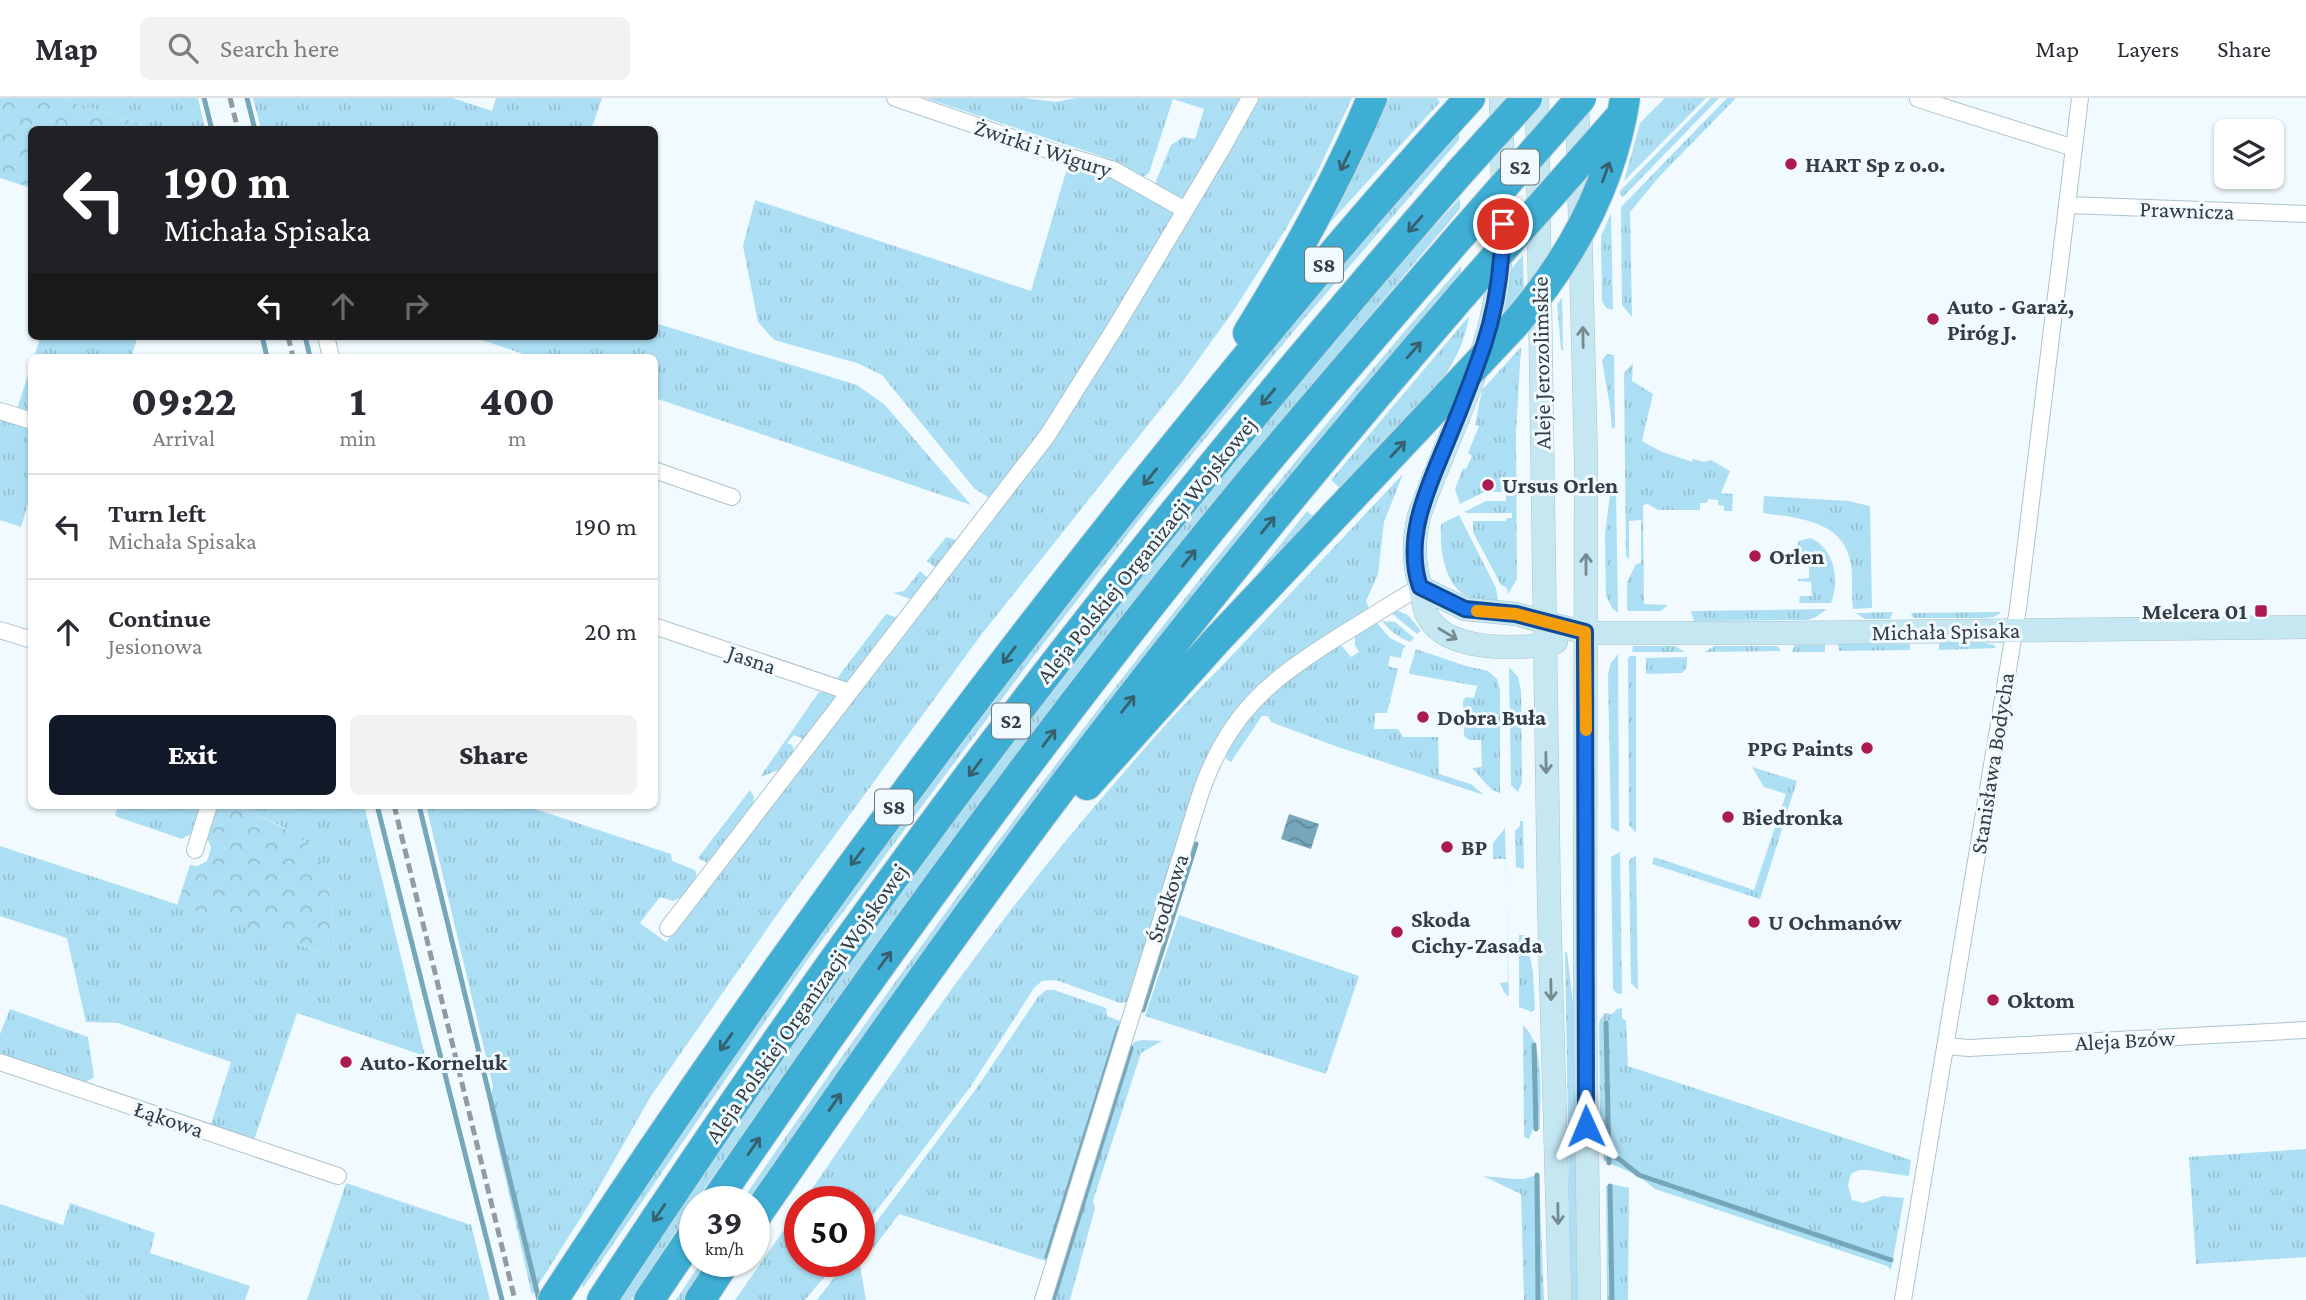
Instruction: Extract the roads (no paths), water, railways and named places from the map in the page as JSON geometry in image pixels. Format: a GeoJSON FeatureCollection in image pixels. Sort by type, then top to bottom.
{"type":"FeatureCollection","features":[{"type":"Feature","properties":{"kind":"highway"},"geometry":{"type":"LineString","coordinates":[[1192,424],[1284,275],[1322,206],[1372,98]]}},
{"type":"Feature","properties":{"kind":"highway","name":"Aleja Polskiej Organizacji Wojskowej"},"geometry":{"type":"LineString","coordinates":[[602,1300],[817,983],[1031,694],[1331,320],[1527,98]]}},
{"type":"Feature","properties":{"kind":"highway","name":"Aleja Polskiej Organizacji Wojskowej"},"geometry":{"type":"LineString","coordinates":[[726,1186],[847,1012],[967,847],[1122,642],[1252,479],[1579,98]]}},
{"type":"Feature","properties":{"kind":"highway"},"geometry":{"type":"LineString","coordinates":[[954,934],[1216,641],[1538,298],[1581,229],[1599,189],[1613,153],[1625,98]]}},
{"type":"Feature","properties":{"kind":"highway"},"geometry":{"type":"LineString","coordinates":[[770,1196],[954,934],[1069,778],[1262,532],[1462,295],[1637,98]]}},
{"type":"Feature","properties":{"kind":"highway","name":"S8"},"geometry":{"type":"LineString","coordinates":[[553,1300],[727,1040],[839,882],[1051,600],[1326,262],[1465,104]]}},
{"type":"Feature","properties":{"kind":"highway"},"geometry":{"type":"LineString","coordinates":[[649,1300],[679,1256]]}},
{"type":"Feature","properties":{"kind":"highway"},"geometry":{"type":"LineString","coordinates":[[700,1300],[715,1277]]}},
{"type":"Feature","properties":{"kind":"main road","name":"Michała Spisaka"},"geometry":{"type":"LineString","coordinates":[[1501,98],[1503,224],[1497,290],[1485,343],[1419,516],[1414,557],[1425,611],[1433,624],[1453,638],[1476,646],[1516,648],[1544,645],[1585,632]]}},
{"type":"Feature","properties":{"kind":"main road","name":"Aleje Jerozolimskie"},"geometry":{"type":"LineString","coordinates":[[1537,98],[1543,621],[1560,1300]]}},
{"type":"Feature","properties":{"kind":"main road","name":"Aleje Jerozolimskie"},"geometry":{"type":"LineString","coordinates":[[1579,98],[1586,447],[1585,1004],[1589,1300]]}},
{"type":"Feature","properties":{"kind":"main road","name":"Michała Spisaka"},"geometry":{"type":"LineString","coordinates":[[1420,587],[1465,609],[1516,614],[1585,632],[2306,627]]}},
{"type":"Feature","properties":{"kind":"street","name":"Żwirki i Wigury"},"geometry":{"type":"LineString","coordinates":[[895,98],[1114,170],[1185,211]]}},
{"type":"Feature","properties":{"kind":"street"},"geometry":{"type":"LineString","coordinates":[[668,928],[1047,436],[1185,211],[1250,98]]}},
{"type":"Feature","properties":{"kind":"street","name":"Stanisława Bodycha"},"geometry":{"type":"LineString","coordinates":[[1903,1300],[2015,631],[2080,98]]}},
{"type":"Feature","properties":{"kind":"street"},"geometry":{"type":"LineString","coordinates":[[1918,99],[2074,148]]}},
{"type":"Feature","properties":{"kind":"street","name":"Prawnicza"},"geometry":{"type":"LineString","coordinates":[[2068,205],[2306,214]]}},
{"type":"Feature","properties":{"kind":"street"},"geometry":{"type":"LineString","coordinates":[[0,411],[28,420]]}},
{"type":"Feature","properties":{"kind":"street"},"geometry":{"type":"LineString","coordinates":[[658,471],[732,497]]}},
{"type":"Feature","properties":{"kind":"street","name":"Środkowa"},"geometry":{"type":"LineString","coordinates":[[1043,1300],[1199,798],[1218,750],[1248,707],[1290,668],[1420,587]]}},
{"type":"Feature","properties":{"kind":"street","name":"Jasna"},"geometry":{"type":"LineString","coordinates":[[658,627],[850,692]]}},
{"type":"Feature","properties":{"kind":"street"},"geometry":{"type":"LineString","coordinates":[[0,630],[28,639]]}},
{"type":"Feature","properties":{"kind":"street"},"geometry":{"type":"LineString","coordinates":[[195,850],[208,809]]}},
{"type":"Feature","properties":{"kind":"street","name":"Aleja Bzów"},"geometry":{"type":"LineString","coordinates":[[1945,1046],[1969,1048],[2306,1030]]}},
{"type":"Feature","properties":{"kind":"street","name":"Łąkowa"},"geometry":{"type":"LineString","coordinates":[[0,1062],[338,1177]]}},
{"type":"Feature","properties":{"kind":"water"},"geometry":{"type":"Polygon","coordinates":[[[1289,814],[1319,824],[1311,849],[1281,839],[1289,814]]]}},
{"type":"Feature","properties":{"kind":"waterway"},"geometry":{"type":"LineString","coordinates":[[204,98],[211,126]]}},
{"type":"Feature","properties":{"kind":"waterway"},"geometry":{"type":"LineString","coordinates":[[247,98],[254,126]]}},
{"type":"Feature","properties":{"kind":"waterway"},"geometry":{"type":"LineString","coordinates":[[263,340],[266,354]]}},
{"type":"Feature","properties":{"kind":"waterway"},"geometry":{"type":"LineString","coordinates":[[306,340],[309,354]]}},
{"type":"Feature","properties":{"kind":"waterway"},"geometry":{"type":"LineString","coordinates":[[378,809],[502,1300]]}},
{"type":"Feature","properties":{"kind":"waterway"},"geometry":{"type":"LineString","coordinates":[[420,809],[539,1300]]}},
{"type":"Feature","properties":{"kind":"waterway"},"geometry":{"type":"LineString","coordinates":[[1143,1010],[1196,844]]}},
{"type":"Feature","properties":{"kind":"waterway"},"geometry":{"type":"LineString","coordinates":[[1606,1023],[1609,1163]]}},
{"type":"Feature","properties":{"kind":"waterway"},"geometry":{"type":"LineString","coordinates":[[1047,1257],[1119,1028]]}},
{"type":"Feature","properties":{"kind":"waterway"},"geometry":{"type":"LineString","coordinates":[[1534,1045],[1536,1129]]}},
{"type":"Feature","properties":{"kind":"waterway"},"geometry":{"type":"LineString","coordinates":[[1053,1300],[1131,1048]]}},
{"type":"Feature","properties":{"kind":"waterway"},"geometry":{"type":"LineString","coordinates":[[1609,1155],[1619,1159],[1639,1175],[1891,1260]]}},
{"type":"Feature","properties":{"kind":"waterway"},"geometry":{"type":"LineString","coordinates":[[1537,1175],[1538,1300]]}},
{"type":"Feature","properties":{"kind":"waterway"},"geometry":{"type":"LineString","coordinates":[[1610,1186],[1612,1300]]}},
{"type":"Feature","properties":{"kind":"railway"},"geometry":{"type":"LineString","coordinates":[[230,98],[237,126]]}},
{"type":"Feature","properties":{"kind":"railway"},"geometry":{"type":"LineString","coordinates":[[289,340],[292,354]]}},
{"type":"Feature","properties":{"kind":"railway"},"geometry":{"type":"LineString","coordinates":[[395,809],[515,1300]]}},
{"type":"Feature","properties":{"kind":"place","name":"HART Sp z o.o."},"geometry":{"type":"Point","coordinates":[1791,164]}},
{"type":"Feature","properties":{"kind":"place","name":"Auto - Garaż, Piróg J."},"geometry":{"type":"Point","coordinates":[1933,319]}},
{"type":"Feature","properties":{"kind":"place","name":"Ursus Orlen"},"geometry":{"type":"Point","coordinates":[1488,485]}},
{"type":"Feature","properties":{"kind":"place","name":"Orlen"},"geometry":{"type":"Point","coordinates":[1755,556]}},
{"type":"Feature","properties":{"kind":"place","name":"Melcera 01"},"geometry":{"type":"Point","coordinates":[2261,611]}},
{"type":"Feature","properties":{"kind":"place","name":"Dobra Buła"},"geometry":{"type":"Point","coordinates":[1423,717]}},
{"type":"Feature","properties":{"kind":"place","name":"PPG Paints"},"geometry":{"type":"Point","coordinates":[1867,748]}},
{"type":"Feature","properties":{"kind":"place","name":"Biedronka"},"geometry":{"type":"Point","coordinates":[1728,817]}},
{"type":"Feature","properties":{"kind":"place","name":"BP"},"geometry":{"type":"Point","coordinates":[1447,847]}},
{"type":"Feature","properties":{"kind":"place","name":"U Ochmanów"},"geometry":{"type":"Point","coordinates":[1754,922]}},
{"type":"Feature","properties":{"kind":"place","name":"Skoda Cichy-Zasada"},"geometry":{"type":"Point","coordinates":[1397,932]}},
{"type":"Feature","properties":{"kind":"place","name":"Oktom"},"geometry":{"type":"Point","coordinates":[1993,1000]}},
{"type":"Feature","properties":{"kind":"place","name":"Auto-Korneluk"},"geometry":{"type":"Point","coordinates":[346,1062]}}]}
